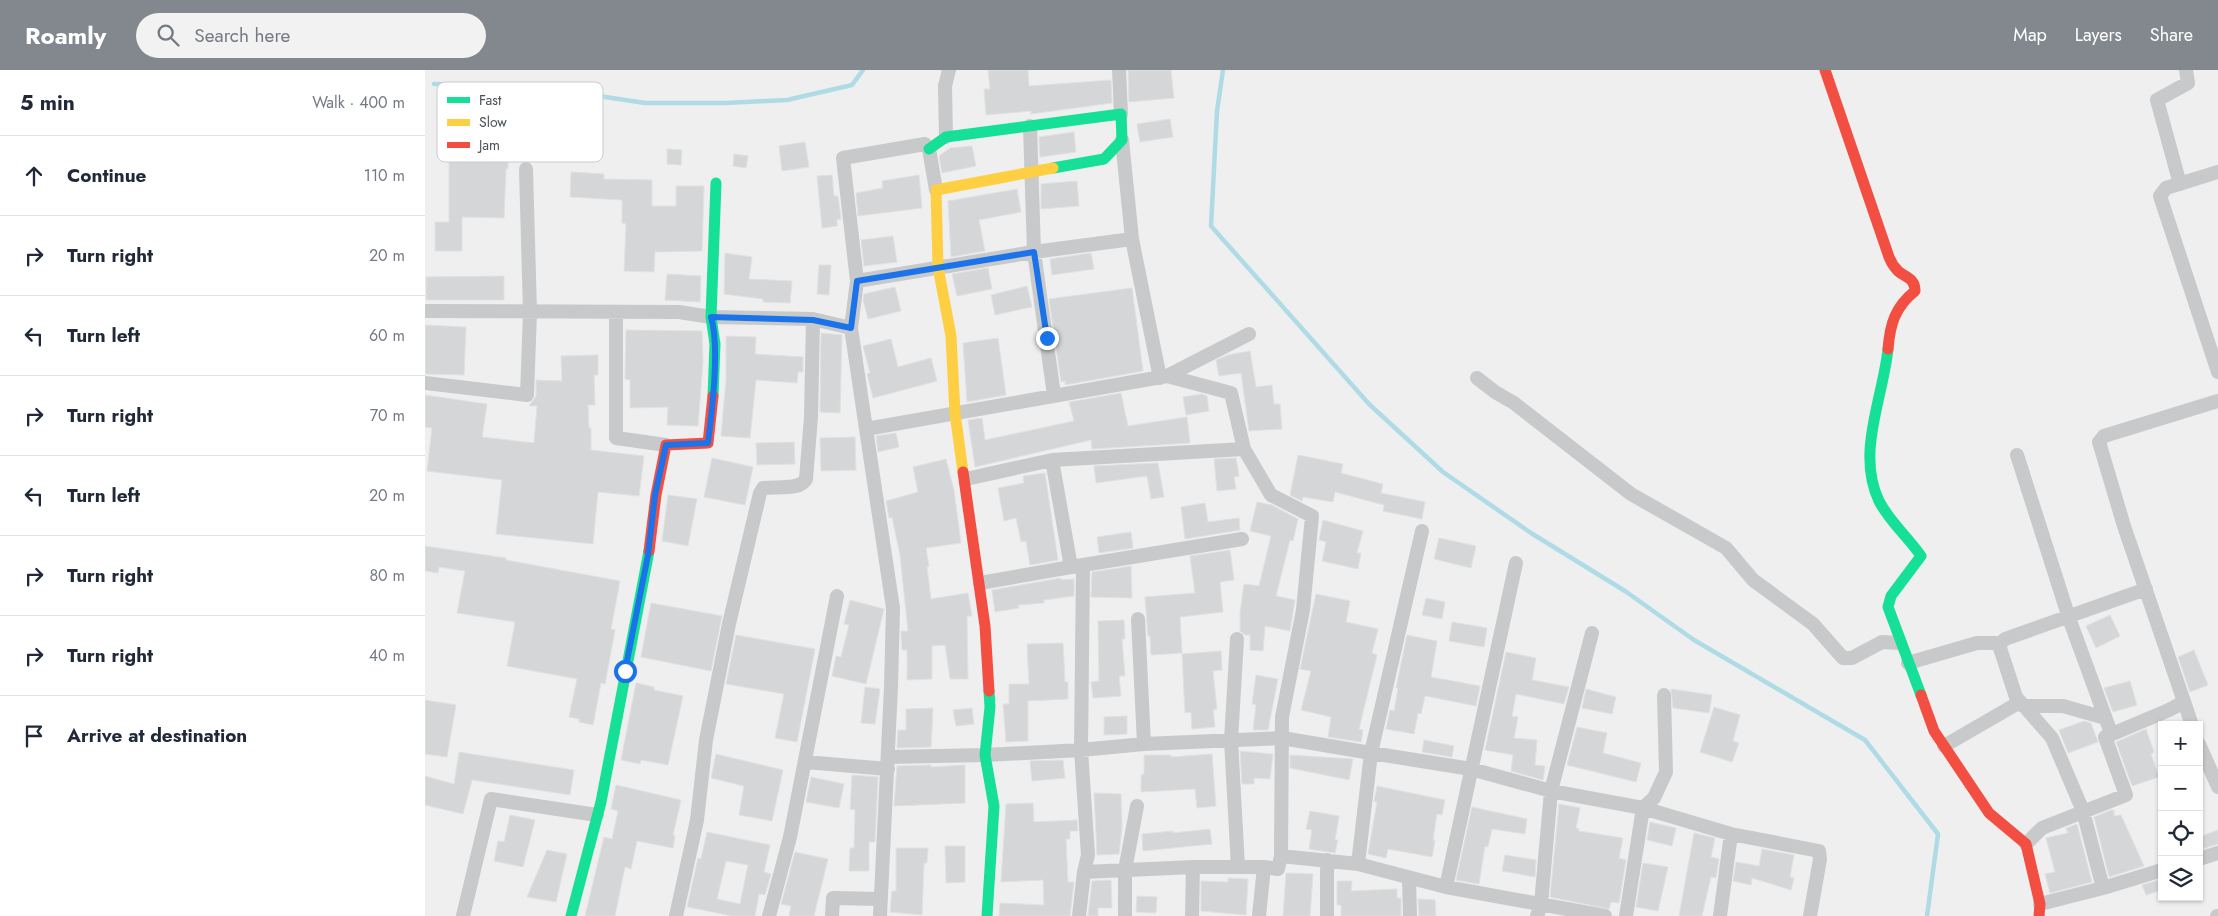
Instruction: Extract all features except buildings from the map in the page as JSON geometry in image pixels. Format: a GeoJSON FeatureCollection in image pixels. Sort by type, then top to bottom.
{"type":"FeatureCollection","features":[{"type":"Feature","properties":{"kind":"street"},"geometry":{"type":"LineString","coordinates":[[947,137],[945,86],[949,70]]}},
{"type":"Feature","properties":{"kind":"street"},"geometry":{"type":"LineString","coordinates":[[1119,70],[1122,140],[1132,239],[1163,377]]}},
{"type":"Feature","properties":{"kind":"street"},"geometry":{"type":"LineString","coordinates":[[1825,70],[1888,255],[1896,268],[1915,281],[1916,285],[1915,291],[1901,302],[1891,326],[1886,368],[1869,453],[1871,474],[1877,498],[1884,510],[1921,556],[1888,604],[1931,726],[1989,814],[2026,844],[2040,910],[2158,871]]}},
{"type":"Feature","properties":{"kind":"street"},"geometry":{"type":"LineString","coordinates":[[2180,184],[2157,100],[2188,83],[2186,70]]}},
{"type":"Feature","properties":{"kind":"street"},"geometry":{"type":"LineString","coordinates":[[929,149],[947,137],[1121,114]]}},
{"type":"Feature","properties":{"kind":"street"},"geometry":{"type":"LineString","coordinates":[[1030,126],[1034,252],[1054,395]]}},
{"type":"Feature","properties":{"kind":"street"},"geometry":{"type":"LineString","coordinates":[[936,190],[1031,174],[1104,159],[1122,140]]}},
{"type":"Feature","properties":{"kind":"street"},"geometry":{"type":"LineString","coordinates":[[880,916],[888,763],[893,608],[851,328],[857,281],[843,158],[925,144],[929,149],[936,190],[939,267],[951,336],[955,413],[966,480],[985,626],[989,708],[985,755],[994,806],[987,916]]}},
{"type":"Feature","properties":{"kind":"street"},"geometry":{"type":"LineString","coordinates":[[425,383],[527,395],[530,312],[526,169]]}},
{"type":"Feature","properties":{"kind":"street"},"geometry":{"type":"LineString","coordinates":[[2218,172],[2164,190],[2160,198],[2218,372]]}},
{"type":"Feature","properties":{"kind":"street"},"geometry":{"type":"LineString","coordinates":[[616,312],[616,438],[666,445],[708,443],[712,406],[715,330],[711,317],[715,182]]}},
{"type":"Feature","properties":{"kind":"street"},"geometry":{"type":"LineString","coordinates":[[857,281],[1034,252],[1132,239]]}},
{"type":"Feature","properties":{"kind":"street"},"geometry":{"type":"LineString","coordinates":[[425,311],[679,312],[711,317],[813,320],[851,328]]}},
{"type":"Feature","properties":{"kind":"street"},"geometry":{"type":"LineString","coordinates":[[676,916],[697,820],[705,740],[759,493],[763,488],[798,485],[807,479],[811,417],[813,320]]}},
{"type":"Feature","properties":{"kind":"street"},"geometry":{"type":"LineString","coordinates":[[866,429],[1163,377],[1249,334]]}},
{"type":"Feature","properties":{"kind":"street"},"geometry":{"type":"LineString","coordinates":[[1084,872],[1193,867],[1264,867],[1278,869],[1281,856],[1282,717],[1303,610],[1312,517],[1272,496],[1244,449],[1231,393],[1163,377]]}},
{"type":"Feature","properties":{"kind":"street"},"geometry":{"type":"LineString","coordinates":[[1477,378],[1495,392],[1514,403],[1631,494],[1723,545],[1753,580],[1813,624],[1843,658],[1849,659],[1882,642],[1901,643]]}},
{"type":"Feature","properties":{"kind":"street"},"geometry":{"type":"LineString","coordinates":[[2191,721],[2099,445],[2100,440],[2105,436],[2218,401]]}},
{"type":"Feature","properties":{"kind":"street"},"geometry":{"type":"LineString","coordinates":[[571,916],[597,815],[648,555],[655,495],[666,445]]}},
{"type":"Feature","properties":{"kind":"street"},"geometry":{"type":"LineString","coordinates":[[966,480],[1052,460],[1244,449]]}},
{"type":"Feature","properties":{"kind":"street"},"geometry":{"type":"LineString","coordinates":[[2017,455],[2069,618],[2111,733]]}},
{"type":"Feature","properties":{"kind":"street"},"geometry":{"type":"LineString","coordinates":[[1052,460],[1077,566],[1081,750],[1088,855],[1079,916]]}},
{"type":"Feature","properties":{"kind":"street"},"geometry":{"type":"LineString","coordinates":[[1358,864],[1371,753],[1422,531]]}},
{"type":"Feature","properties":{"kind":"street"},"geometry":{"type":"LineString","coordinates":[[980,583],[1242,539]]}},
{"type":"Feature","properties":{"kind":"street"},"geometry":{"type":"LineString","coordinates":[[1446,887],[1516,563]]}},
{"type":"Feature","properties":{"kind":"street"},"geometry":{"type":"LineString","coordinates":[[1908,663],[1977,643],[2000,643],[2005,639],[2069,618],[2146,589]]}},
{"type":"Feature","properties":{"kind":"street"},"geometry":{"type":"LineString","coordinates":[[769,916],[790,837],[837,596]]}},
{"type":"Feature","properties":{"kind":"street"},"geometry":{"type":"LineString","coordinates":[[1138,619],[1144,744]]}},
{"type":"Feature","properties":{"kind":"street"},"geometry":{"type":"LineString","coordinates":[[1539,910],[1551,791],[1593,634]]}},
{"type":"Feature","properties":{"kind":"street"},"geometry":{"type":"LineString","coordinates":[[1237,640],[1231,740],[1238,867]]}},
{"type":"Feature","properties":{"kind":"street"},"geometry":{"type":"LineString","coordinates":[[2000,643],[1999,649],[2015,693],[2022,704],[2051,735],[2083,811],[2103,888]]}},
{"type":"Feature","properties":{"kind":"street"},"geometry":{"type":"LineString","coordinates":[[1626,916],[1643,808],[1654,798],[1665,772],[1664,695]]}},
{"type":"Feature","properties":{"kind":"street"},"geometry":{"type":"LineString","coordinates":[[2026,844],[2042,828],[2126,795],[2105,737],[2184,702]]}},
{"type":"Feature","properties":{"kind":"street"},"geometry":{"type":"LineString","coordinates":[[1944,746],[2022,704],[2063,706],[2105,718]]}},
{"type":"Feature","properties":{"kind":"street"},"geometry":{"type":"LineString","coordinates":[[805,762],[888,763],[1144,744],[1282,738],[1471,769],[1551,791],[1643,808],[1731,834],[1819,851],[1820,859],[1810,916]]}},
{"type":"Feature","properties":{"kind":"street"},"geometry":{"type":"LineString","coordinates":[[2203,753],[2218,787]]}},
{"type":"Feature","properties":{"kind":"street"},"geometry":{"type":"LineString","coordinates":[[463,916],[491,799],[597,815]]}},
{"type":"Feature","properties":{"kind":"street"},"geometry":{"type":"LineString","coordinates":[[1125,916],[1125,870],[1137,806]]}},
{"type":"Feature","properties":{"kind":"street"},"geometry":{"type":"LineString","coordinates":[[1720,916],[1731,834]]}},
{"type":"Feature","properties":{"kind":"street"},"geometry":{"type":"LineString","coordinates":[[2203,858],[2218,853]]}},
{"type":"Feature","properties":{"kind":"street"},"geometry":{"type":"LineString","coordinates":[[1281,856],[1358,864],[1539,910],[1605,916]]}},
{"type":"Feature","properties":{"kind":"street"},"geometry":{"type":"LineString","coordinates":[[1327,860],[1327,916]]}},
{"type":"Feature","properties":{"kind":"street"},"geometry":{"type":"LineString","coordinates":[[1192,916],[1193,867]]}},
{"type":"Feature","properties":{"kind":"street"},"geometry":{"type":"LineString","coordinates":[[1259,916],[1264,867]]}},
{"type":"Feature","properties":{"kind":"street"},"geometry":{"type":"LineString","coordinates":[[1409,878],[1410,916]]}},
{"type":"Feature","properties":{"kind":"street"},"geometry":{"type":"LineString","coordinates":[[832,916],[833,898],[881,900]]}},
{"type":"Feature","properties":{"kind":"waterway"},"geometry":{"type":"LineString","coordinates":[[603,97],[645,103],[725,103],[787,100],[852,85],[863,70]]}},
{"type":"Feature","properties":{"kind":"waterway"},"geometry":{"type":"LineString","coordinates":[[1223,70],[1217,111],[1211,226],[1369,404],[1443,472],[1531,533],[1625,591],[1694,640],[1865,740],[1938,834],[1927,916]]}},
{"type":"Feature","properties":{"kind":"traffic: fast"},"geometry":{"type":"LineString","coordinates":[[929,149],[946,137],[1121,114],[1122,140],[1104,159],[1053,168]]}},
{"type":"Feature","properties":{"kind":"traffic: fast"},"geometry":{"type":"LineString","coordinates":[[713,396],[715,344],[711,317],[716,183]]}},
{"type":"Feature","properties":{"kind":"traffic: fast"},"geometry":{"type":"LineString","coordinates":[[1888,349],[1873,425],[1870,464],[1873,483],[1879,501],[1921,556],[1891,596],[1888,607],[1921,695]]}},
{"type":"Feature","properties":{"kind":"traffic: fast"},"geometry":{"type":"LineString","coordinates":[[571,916],[601,802],[649,551]]}},
{"type":"Feature","properties":{"kind":"traffic: fast"},"geometry":{"type":"LineString","coordinates":[[987,916],[994,806],[985,755],[990,707],[989,691]]}},
{"type":"Feature","properties":{"kind":"traffic: slow"},"geometry":{"type":"LineString","coordinates":[[963,472],[955,413],[951,336],[938,267],[936,190],[1053,168]]}},
{"type":"Feature","properties":{"kind":"traffic: jam"},"geometry":{"type":"LineString","coordinates":[[1825,70],[1889,257],[1897,269],[1912,281],[1915,287],[1915,291],[1898,310],[1892,324],[1888,349]]}},
{"type":"Feature","properties":{"kind":"traffic: jam"},"geometry":{"type":"LineString","coordinates":[[649,551],[656,495],[666,445],[708,443],[713,396]]}},
{"type":"Feature","properties":{"kind":"traffic: jam"},"geometry":{"type":"LineString","coordinates":[[963,472],[985,626],[989,691]]}},
{"type":"Feature","properties":{"kind":"traffic: jam"},"geometry":{"type":"LineString","coordinates":[[1921,695],[1934,731],[1989,813],[2026,844],[2040,904],[2039,916]]}},
{"type":"Feature","properties":{"kind":"route"},"geometry":{"type":"LineString","coordinates":[[625,671],[648,555],[655,495],[666,445],[708,443],[712,406],[715,330],[711,317],[813,320],[851,328],[857,281],[1034,252],[1047,338]]}}]}
